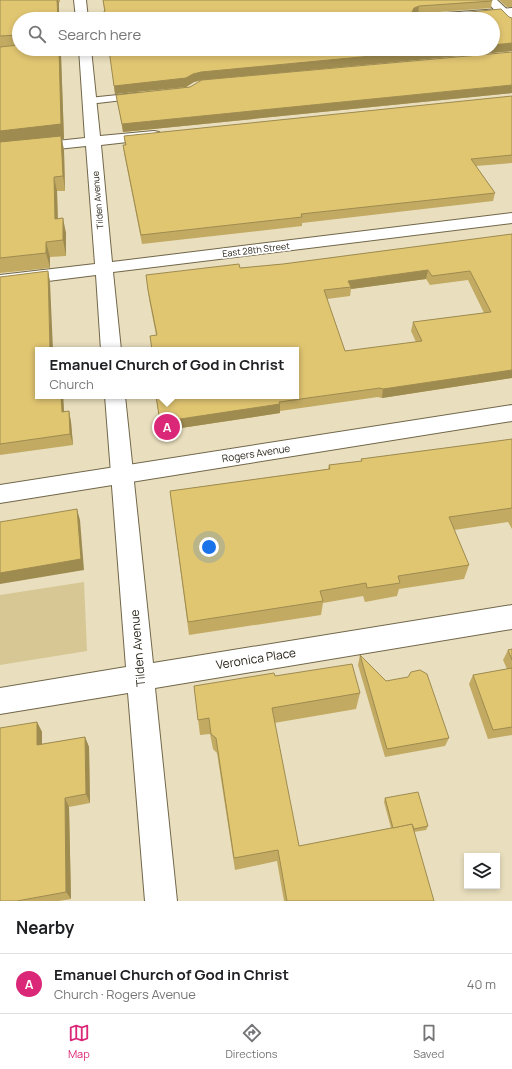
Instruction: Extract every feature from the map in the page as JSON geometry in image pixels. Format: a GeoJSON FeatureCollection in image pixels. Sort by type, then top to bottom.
{"type":"FeatureCollection","features":[{"type":"Feature","properties":{"kind":"street"},"geometry":{"type":"LineString","coordinates":[[80,0],[81,12]]}},
{"type":"Feature","properties":{"kind":"street"},"geometry":{"type":"LineString","coordinates":[[491,0],[508,11],[512,20]]}},
{"type":"Feature","properties":{"kind":"street"},"geometry":{"type":"LineString","coordinates":[[497,12],[508,11]]}},
{"type":"Feature","properties":{"kind":"street"},"geometry":{"type":"LineString","coordinates":[[0,55],[12,54]]}},
{"type":"Feature","properties":{"kind":"street","name":"Tilden Avenue"},"geometry":{"type":"LineString","coordinates":[[86,56],[111,347]]}},
{"type":"Feature","properties":{"kind":"street"},"geometry":{"type":"LineString","coordinates":[[0,151],[168,134]]}},
{"type":"Feature","properties":{"kind":"street","name":"East 28th Street"},"geometry":{"type":"LineString","coordinates":[[0,281],[512,218]]}},
{"type":"Feature","properties":{"kind":"street","name":"Tilden Avenue"},"geometry":{"type":"LineString","coordinates":[[115,399],[161,901]]}},
{"type":"Feature","properties":{"kind":"street","name":"Rogers Avenue"},"geometry":{"type":"LineString","coordinates":[[0,494],[512,413]]}},
{"type":"Feature","properties":{"kind":"street","name":"Veronica Place"},"geometry":{"type":"LineString","coordinates":[[0,701],[512,617]]}},
{"type":"Feature","properties":{"kind":"lane"},"geometry":{"type":"LineString","coordinates":[[89,101],[144,96]]}},
{"type":"Feature","properties":{"kind":"shaded area"},"geometry":{"type":"Polygon","coordinates":[[[84,582],[87,651],[0,665],[0,595],[84,582]]]}},
{"type":"Feature","properties":{"kind":"building"},"geometry":{"type":"Polygon","coordinates":[[[0,0],[57,0],[58,12],[12,12],[12,35],[0,36],[0,0]]]}},
{"type":"Feature","properties":{"kind":"building"},"geometry":{"type":"Polygon","coordinates":[[[103,0],[492,0],[419,6],[414,8],[412,12],[104,12],[103,0]]]}},
{"type":"Feature","properties":{"kind":"building"},"geometry":{"type":"Polygon","coordinates":[[[501,9],[512,18],[512,43],[500,44],[500,12],[470,12],[501,9]]]}},
{"type":"Feature","properties":{"kind":"building"},"geometry":{"type":"Polygon","coordinates":[[[12,46],[12,56],[59,56],[61,124],[0,131],[0,47],[12,46]]]}},
{"type":"Feature","properties":{"kind":"building"},"geometry":{"type":"Polygon","coordinates":[[[512,52],[512,85],[122,124],[116,95],[190,87],[202,80],[468,56],[500,56],[500,53],[512,52]]]}},
{"type":"Feature","properties":{"kind":"building"},"geometry":{"type":"Polygon","coordinates":[[[110,56],[371,56],[201,72],[186,78],[114,86],[110,56]]]}},
{"type":"Feature","properties":{"kind":"building"},"geometry":{"type":"Polygon","coordinates":[[[512,96],[512,155],[471,159],[495,193],[301,214],[302,217],[141,235],[123,145],[126,145],[124,136],[512,96]]]}},
{"type":"Feature","properties":{"kind":"building"},"geometry":{"type":"Polygon","coordinates":[[[61,136],[63,176],[54,177],[55,219],[63,218],[63,240],[46,242],[46,253],[0,258],[0,142],[61,136]]]}},
{"type":"Feature","properties":{"kind":"building"},"geometry":{"type":"Polygon","coordinates":[[[512,234],[512,370],[383,389],[380,388],[279,402],[280,404],[160,422],[156,399],[299,399],[299,347],[152,347],[150,336],[157,335],[146,275],[239,264],[240,268],[283,264],[512,234]],[[428,270],[348,281],[351,287],[324,290],[345,351],[422,341],[413,322],[491,312],[470,271],[432,276],[428,270]]]}},
{"type":"Feature","properties":{"kind":"building"},"geometry":{"type":"Polygon","coordinates":[[[48,271],[50,347],[35,347],[35,399],[61,399],[62,412],[69,411],[70,434],[0,444],[0,277],[48,271]]]}},
{"type":"Feature","properties":{"kind":"building"},"geometry":{"type":"Polygon","coordinates":[[[512,439],[512,508],[449,517],[469,565],[398,576],[400,583],[367,588],[366,583],[320,591],[323,601],[188,622],[170,491],[330,469],[329,465],[362,461],[361,459],[512,439]]]}},
{"type":"Feature","properties":{"kind":"building"},"geometry":{"type":"Polygon","coordinates":[[[77,509],[81,559],[0,573],[0,522],[77,509]]]}},
{"type":"Feature","properties":{"kind":"building"},"geometry":{"type":"Polygon","coordinates":[[[512,649],[512,660],[508,650],[512,649]]]}},
{"type":"Feature","properties":{"kind":"building"},"geometry":{"type":"Polygon","coordinates":[[[360,655],[386,681],[408,677],[411,672],[420,670],[427,674],[449,738],[387,749],[360,655]]]}},
{"type":"Feature","properties":{"kind":"building"},"geometry":{"type":"Polygon","coordinates":[[[352,664],[360,693],[272,708],[299,846],[412,824],[434,901],[287,901],[278,850],[234,858],[216,738],[211,734],[209,718],[198,720],[194,686],[274,673],[275,676],[352,664]]]}},
{"type":"Feature","properties":{"kind":"building"},"geometry":{"type":"Polygon","coordinates":[[[512,668],[512,727],[493,730],[473,675],[512,668]]]}},
{"type":"Feature","properties":{"kind":"building"},"geometry":{"type":"Polygon","coordinates":[[[37,722],[37,745],[85,737],[86,794],[65,798],[66,892],[17,901],[0,901],[0,728],[37,722]]]}},
{"type":"Feature","properties":{"kind":"building"},"geometry":{"type":"Polygon","coordinates":[[[418,792],[428,826],[414,829],[412,824],[393,828],[385,798],[418,792]]]}},
{"type":"Feature","properties":{"kind":"place","name":"Emanuel Church of God in Christ"},"geometry":{"type":"Point","coordinates":[167,427]}}]}
